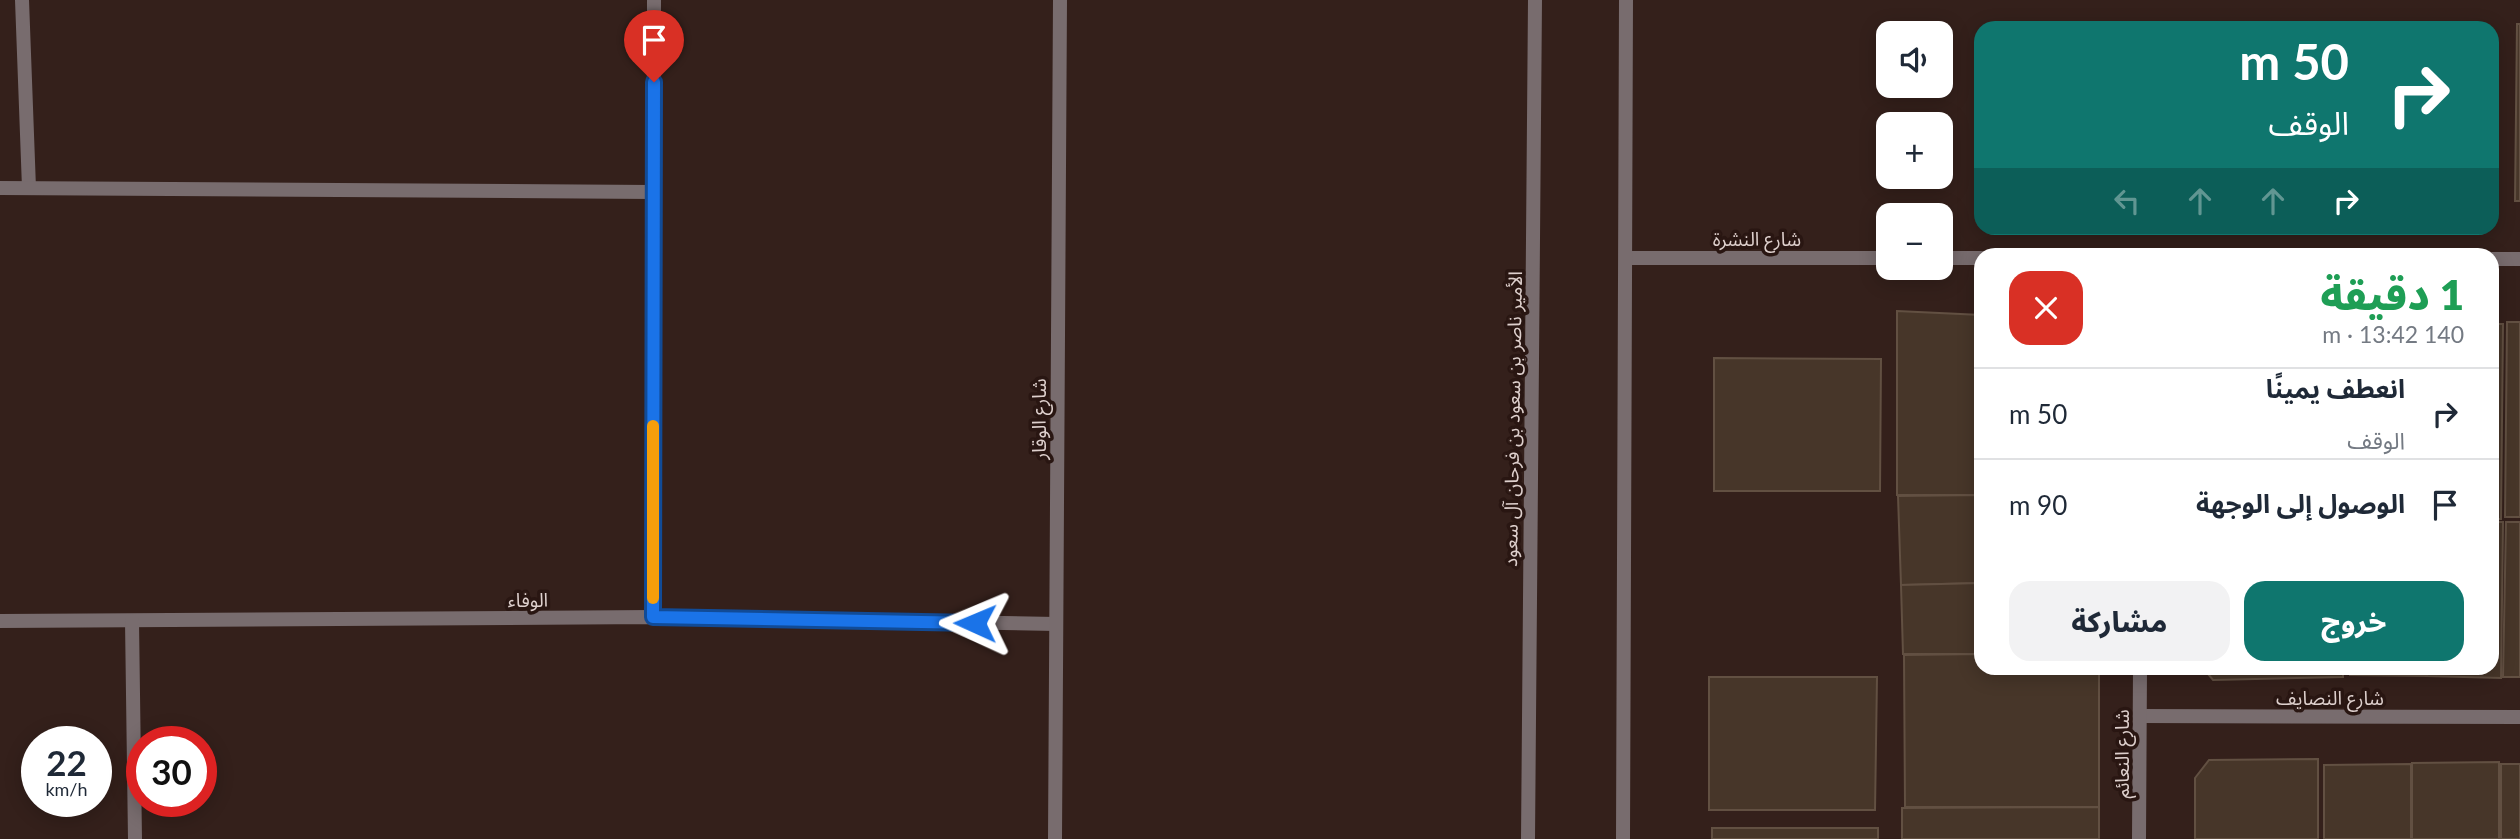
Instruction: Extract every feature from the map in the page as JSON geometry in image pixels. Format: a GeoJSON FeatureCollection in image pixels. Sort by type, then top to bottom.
{"type":"FeatureCollection","features":[{"type":"Feature","properties":{"kind":"street"},"geometry":{"type":"LineString","coordinates":[[22,0],[29,188]]}},
{"type":"Feature","properties":{"kind":"street"},"geometry":{"type":"LineString","coordinates":[[653,617],[654,0]]}},
{"type":"Feature","properties":{"kind":"street","name":"شارع الوقار"},"geometry":{"type":"LineString","coordinates":[[1055,839],[1060,0]]}},
{"type":"Feature","properties":{"kind":"street","name":"الأمير ناصر بن سعود بن فرحان آل سعود"},"geometry":{"type":"LineString","coordinates":[[1528,839],[1535,0]]}},
{"type":"Feature","properties":{"kind":"street"},"geometry":{"type":"LineString","coordinates":[[1623,839],[1626,0]]}},
{"type":"Feature","properties":{"kind":"street"},"geometry":{"type":"LineString","coordinates":[[0,188],[653,192]]}},
{"type":"Feature","properties":{"kind":"street","name":"شارع النشرة"},"geometry":{"type":"LineString","coordinates":[[1626,258],[1876,258]]}},
{"type":"Feature","properties":{"kind":"street"},"geometry":{"type":"LineString","coordinates":[[1953,258],[1974,258]]}},
{"type":"Feature","properties":{"kind":"street"},"geometry":{"type":"LineString","coordinates":[[2499,259],[2520,259]]}},
{"type":"Feature","properties":{"kind":"street","name":"الوفاء"},"geometry":{"type":"LineString","coordinates":[[0,621],[653,617],[1056,624]]}},
{"type":"Feature","properties":{"kind":"street"},"geometry":{"type":"LineString","coordinates":[[132,621],[135,839]]}},
{"type":"Feature","properties":{"kind":"street","name":"شارع النعائم"},"geometry":{"type":"LineString","coordinates":[[2139,839],[2140,675]]}},
{"type":"Feature","properties":{"kind":"street","name":"شارع النصايف"},"geometry":{"type":"LineString","coordinates":[[2140,716],[2520,717]]}},
{"type":"Feature","properties":{"kind":"building"},"geometry":{"type":"Polygon","coordinates":[[[2517,24],[2520,24],[2520,201],[2515,201],[2517,24]]]}},
{"type":"Feature","properties":{"kind":"building"},"geometry":{"type":"Polygon","coordinates":[[[1897,311],[1974,315],[1974,495],[1897,495],[1897,311]]]}},
{"type":"Feature","properties":{"kind":"building"},"geometry":{"type":"Polygon","coordinates":[[[2507,322],[2520,322],[2520,517],[2505,517],[2507,322]]]}},
{"type":"Feature","properties":{"kind":"building"},"geometry":{"type":"Polygon","coordinates":[[[2499,324],[2503,324],[2501,519],[2499,324]]]}},
{"type":"Feature","properties":{"kind":"building"},"geometry":{"type":"Polygon","coordinates":[[[1714,358],[1881,359],[1880,491],[1714,491],[1714,358]]]}},
{"type":"Feature","properties":{"kind":"building"},"geometry":{"type":"Polygon","coordinates":[[[1974,495],[1974,583],[1901,585],[1898,496],[1974,495]]]}},
{"type":"Feature","properties":{"kind":"building"},"geometry":{"type":"Polygon","coordinates":[[[2499,522],[2503,522],[2501,678],[2427,676],[2499,675],[2499,522]]]}},
{"type":"Feature","properties":{"kind":"building"},"geometry":{"type":"Polygon","coordinates":[[[2506,522],[2520,522],[2520,677],[2503,677],[2506,522]]]}},
{"type":"Feature","properties":{"kind":"building"},"geometry":{"type":"Polygon","coordinates":[[[1974,583],[1974,654],[1903,654],[1901,585],[1974,583]]]}},
{"type":"Feature","properties":{"kind":"building"},"geometry":{"type":"Polygon","coordinates":[[[1974,654],[1974,675],[2099,675],[2099,807],[1905,807],[1904,655],[1974,654]]]}},
{"type":"Feature","properties":{"kind":"building"},"geometry":{"type":"Polygon","coordinates":[[[2209,675],[2343,675],[2343,677],[2213,680],[2209,675]]]}},
{"type":"Feature","properties":{"kind":"building"},"geometry":{"type":"Polygon","coordinates":[[[2350,675],[2427,675],[2427,676],[2350,675]]]}},
{"type":"Feature","properties":{"kind":"building"},"geometry":{"type":"Polygon","coordinates":[[[1709,677],[1877,677],[1875,810],[1709,810],[1709,677]]]}},
{"type":"Feature","properties":{"kind":"building"},"geometry":{"type":"Polygon","coordinates":[[[2318,759],[2318,839],[2195,839],[2195,778],[2209,760],[2318,759]]]}},
{"type":"Feature","properties":{"kind":"building"},"geometry":{"type":"Polygon","coordinates":[[[2499,762],[2499,839],[2412,839],[2412,763],[2499,762]]]}},
{"type":"Feature","properties":{"kind":"building"},"geometry":{"type":"Polygon","coordinates":[[[2411,764],[2411,839],[2324,839],[2324,765],[2411,764]]]}},
{"type":"Feature","properties":{"kind":"building"},"geometry":{"type":"Polygon","coordinates":[[[2501,764],[2520,764],[2520,839],[2501,839],[2501,764]]]}},
{"type":"Feature","properties":{"kind":"building"},"geometry":{"type":"Polygon","coordinates":[[[2099,807],[2099,839],[1902,839],[1902,808],[2099,807]]]}},
{"type":"Feature","properties":{"kind":"building"},"geometry":{"type":"Polygon","coordinates":[[[1712,828],[1878,828],[1878,839],[1712,839],[1712,828]]]}},
{"type":"Feature","properties":{"kind":"slow traffic"},"geometry":{"type":"LineString","coordinates":[[653,426],[653,598]]}},
{"type":"Feature","properties":{"kind":"route"},"geometry":{"type":"LineString","coordinates":[[654,82],[653,617],[975,623]]}}]}
